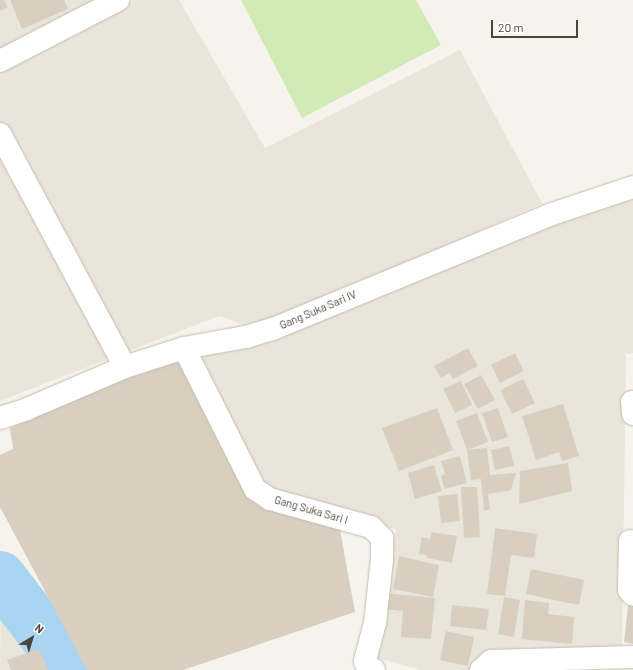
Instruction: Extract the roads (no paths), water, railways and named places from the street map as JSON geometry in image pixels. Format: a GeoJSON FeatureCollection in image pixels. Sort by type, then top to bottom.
{"type":"FeatureCollection","features":[{"type":"Feature","properties":{"kind":"street"},"geometry":{"type":"LineString","coordinates":[[0,61],[80,8],[118,0]]}},
{"type":"Feature","properties":{"kind":"street"},"geometry":{"type":"LineString","coordinates":[[0,134],[125,367]]}},
{"type":"Feature","properties":{"kind":"street","name":"Gang Suka Sari IV"},"geometry":{"type":"LineString","coordinates":[[0,418],[125,367],[184,348],[246,337],[273,329],[549,215],[633,187]]}},
{"type":"Feature","properties":{"kind":"street","name":"Gang Suka Sari I"},"geometry":{"type":"LineString","coordinates":[[184,348],[255,489],[270,499],[371,527],[382,538],[382,559],[375,623],[365,661],[368,669],[374,670]]}},
{"type":"Feature","properties":{"kind":"street"},"geometry":{"type":"LineString","coordinates":[[630,541],[629,590],[633,595]]}},
{"type":"Feature","properties":{"kind":"street"},"geometry":{"type":"LineString","coordinates":[[481,670],[491,661],[633,657]]}},
{"type":"Feature","properties":{"kind":"waterway"},"geometry":{"type":"LineString","coordinates":[[0,577],[50,642],[66,670]]}}]}
